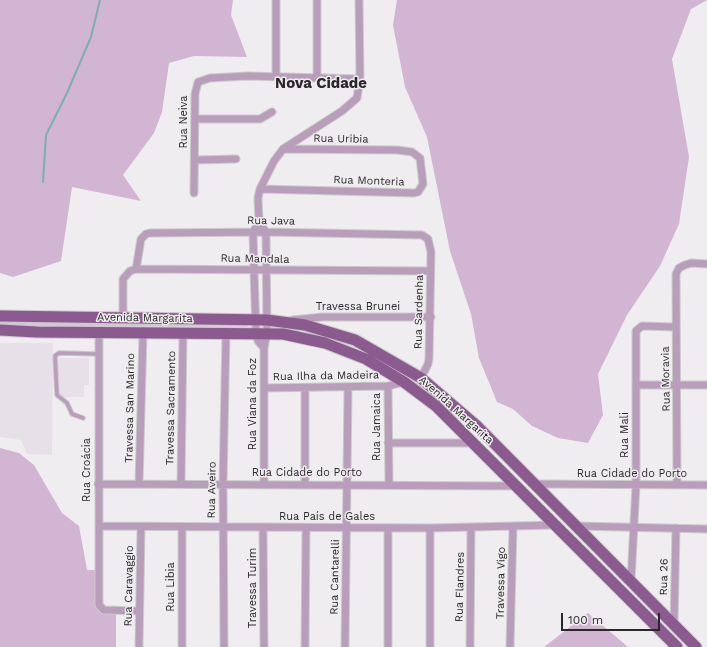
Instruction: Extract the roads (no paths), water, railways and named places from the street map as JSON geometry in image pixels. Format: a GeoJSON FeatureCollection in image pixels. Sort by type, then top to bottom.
{"type":"FeatureCollection","features":[{"type":"Feature","properties":{"kind":"main road","name":"Avenida Margarita"},"geometry":{"type":"LineString","coordinates":[[0,316],[286,321],[322,329],[356,340],[421,378],[478,427],[696,647]]}},
{"type":"Feature","properties":{"kind":"main road","name":"Avenida Margarita"},"geometry":{"type":"LineString","coordinates":[[0,330],[261,333],[299,336],[342,349],[366,359],[404,382],[436,406],[677,647]]}},
{"type":"Feature","properties":{"kind":"street"},"geometry":{"type":"LineString","coordinates":[[276,0],[276,77],[360,79]]}},
{"type":"Feature","properties":{"kind":"street"},"geometry":{"type":"LineString","coordinates":[[317,78],[318,0]]}},
{"type":"Feature","properties":{"kind":"street"},"geometry":{"type":"LineString","coordinates":[[261,333],[267,320],[267,271],[266,232],[259,222],[258,198],[260,189],[274,161],[283,149],[351,105],[357,98],[360,79],[359,0]]}},
{"type":"Feature","properties":{"kind":"street","name":"Rua Neiva"},"geometry":{"type":"LineString","coordinates":[[194,193],[196,119],[195,94],[198,82],[210,78],[276,77]]}},
{"type":"Feature","properties":{"kind":"street"},"geometry":{"type":"LineString","coordinates":[[196,119],[260,119],[272,112]]}},
{"type":"Feature","properties":{"kind":"street","name":"Rua Uribia"},"geometry":{"type":"LineString","coordinates":[[283,149],[398,150]]}},
{"type":"Feature","properties":{"kind":"street","name":"Rua Monteria"},"geometry":{"type":"LineString","coordinates":[[260,189],[401,193],[418,192],[423,184],[420,158],[412,152],[398,150]]}},
{"type":"Feature","properties":{"kind":"street"},"geometry":{"type":"LineString","coordinates":[[195,160],[236,159]]}},
{"type":"Feature","properties":{"kind":"street"},"geometry":{"type":"LineString","coordinates":[[259,222],[253,232],[256,320],[261,333]]}},
{"type":"Feature","properties":{"kind":"street","name":"Rua Java"},"geometry":{"type":"LineString","coordinates":[[136,269],[140,239],[146,234],[266,232],[422,235],[428,239],[431,244]]}},
{"type":"Feature","properties":{"kind":"street","name":"Rua Sardenha"},"geometry":{"type":"LineString","coordinates":[[421,378],[428,364],[431,317],[431,244]]}},
{"type":"Feature","properties":{"kind":"street","name":"Rua Moravia"},"geometry":{"type":"LineString","coordinates":[[677,485],[676,274],[679,268],[691,263],[707,264]]}},
{"type":"Feature","properties":{"kind":"street"},"geometry":{"type":"LineString","coordinates":[[123,318],[123,279],[130,271],[136,269]]}},
{"type":"Feature","properties":{"kind":"street","name":"Rua Mandala"},"geometry":{"type":"LineString","coordinates":[[136,269],[430,271]]}},
{"type":"Feature","properties":{"kind":"street","name":"Travessa Brunei"},"geometry":{"type":"LineString","coordinates":[[286,321],[322,317],[431,317]]}},
{"type":"Feature","properties":{"kind":"street","name":"Rua Mali"},"geometry":{"type":"LineString","coordinates":[[631,580],[636,485],[636,331],[642,326],[676,327]]}},
{"type":"Feature","properties":{"kind":"street","name":"Rua Croácia"},"geometry":{"type":"LineString","coordinates":[[99,332],[99,605],[102,608],[139,611]]}},
{"type":"Feature","properties":{"kind":"street","name":"Travessa San Marino"},"geometry":{"type":"LineString","coordinates":[[139,484],[143,332]]}},
{"type":"Feature","properties":{"kind":"street","name":"Travessa Sacramento"},"geometry":{"type":"LineString","coordinates":[[182,484],[183,332]]}},
{"type":"Feature","properties":{"kind":"street","name":"Rua Aveiro"},"geometry":{"type":"LineString","coordinates":[[224,647],[223,484],[226,333]]}},
{"type":"Feature","properties":{"kind":"street","name":"Rua Viana da Foz"},"geometry":{"type":"LineString","coordinates":[[261,333],[258,341],[264,348]]}},
{"type":"Feature","properties":{"kind":"street","name":"Rua Viana da Foz"},"geometry":{"type":"LineString","coordinates":[[261,333],[264,348],[264,484]]}},
{"type":"Feature","properties":{"kind":"street","name":"Rua Jamaica"},"geometry":{"type":"LineString","coordinates":[[389,485],[388,386],[404,382]]}},
{"type":"Feature","properties":{"kind":"street"},"geometry":{"type":"LineString","coordinates":[[636,385],[707,385]]}},
{"type":"Feature","properties":{"kind":"street","name":"Rua Ilha da Madeira"},"geometry":{"type":"LineString","coordinates":[[264,388],[348,388],[388,386]]}},
{"type":"Feature","properties":{"kind":"street"},"geometry":{"type":"LineString","coordinates":[[305,388],[305,485]]}},
{"type":"Feature","properties":{"kind":"street","name":"Rua Cantarelli"},"geometry":{"type":"LineString","coordinates":[[345,647],[348,388]]}},
{"type":"Feature","properties":{"kind":"street"},"geometry":{"type":"LineString","coordinates":[[388,443],[474,443]]}},
{"type":"Feature","properties":{"kind":"street","name":"Rua Cidade do Porto"},"geometry":{"type":"LineString","coordinates":[[98,484],[516,486]]}},
{"type":"Feature","properties":{"kind":"street","name":"Rua Cidade do Porto"},"geometry":{"type":"LineString","coordinates":[[534,484],[707,485]]}},
{"type":"Feature","properties":{"kind":"street","name":"Rua País de Gales"},"geometry":{"type":"LineString","coordinates":[[99,526],[472,528],[556,525]]}},
{"type":"Feature","properties":{"kind":"street"},"geometry":{"type":"LineString","coordinates":[[577,526],[707,529]]}},
{"type":"Feature","properties":{"kind":"street","name":"Rua Caravaggio"},"geometry":{"type":"LineString","coordinates":[[139,646],[141,527]]}},
{"type":"Feature","properties":{"kind":"street","name":"Rua Libia"},"geometry":{"type":"LineString","coordinates":[[182,527],[182,647]]}},
{"type":"Feature","properties":{"kind":"street","name":"Travessa Vigo"},"geometry":{"type":"LineString","coordinates":[[511,643],[513,527]]}},
{"type":"Feature","properties":{"kind":"street","name":"Travessa Turim"},"geometry":{"type":"LineString","coordinates":[[263,528],[264,647]]}},
{"type":"Feature","properties":{"kind":"street"},"geometry":{"type":"LineString","coordinates":[[305,647],[306,528]]}},
{"type":"Feature","properties":{"kind":"street"},"geometry":{"type":"LineString","coordinates":[[388,528],[388,647]]}},
{"type":"Feature","properties":{"kind":"street"},"geometry":{"type":"LineString","coordinates":[[430,528],[430,647]]}},
{"type":"Feature","properties":{"kind":"street","name":"Rua Flandres"},"geometry":{"type":"LineString","coordinates":[[470,647],[472,528]]}},
{"type":"Feature","properties":{"kind":"street","name":"Rua 26"},"geometry":{"type":"LineString","coordinates":[[674,625],[676,528]]}},
{"type":"Feature","properties":{"kind":"lane"},"geometry":{"type":"LineString","coordinates":[[83,418],[72,414],[67,403],[56,395],[55,356],[59,353],[99,354]]}},
{"type":"Feature","properties":{"kind":"waterway"},"geometry":{"type":"LineString","coordinates":[[43,182],[46,135],[67,93],[91,37],[100,0]]}},
{"type":"Feature","properties":{"kind":"district","name":"Nova Cidade"},"geometry":{"type":"Point","coordinates":[321,84]}}]}
